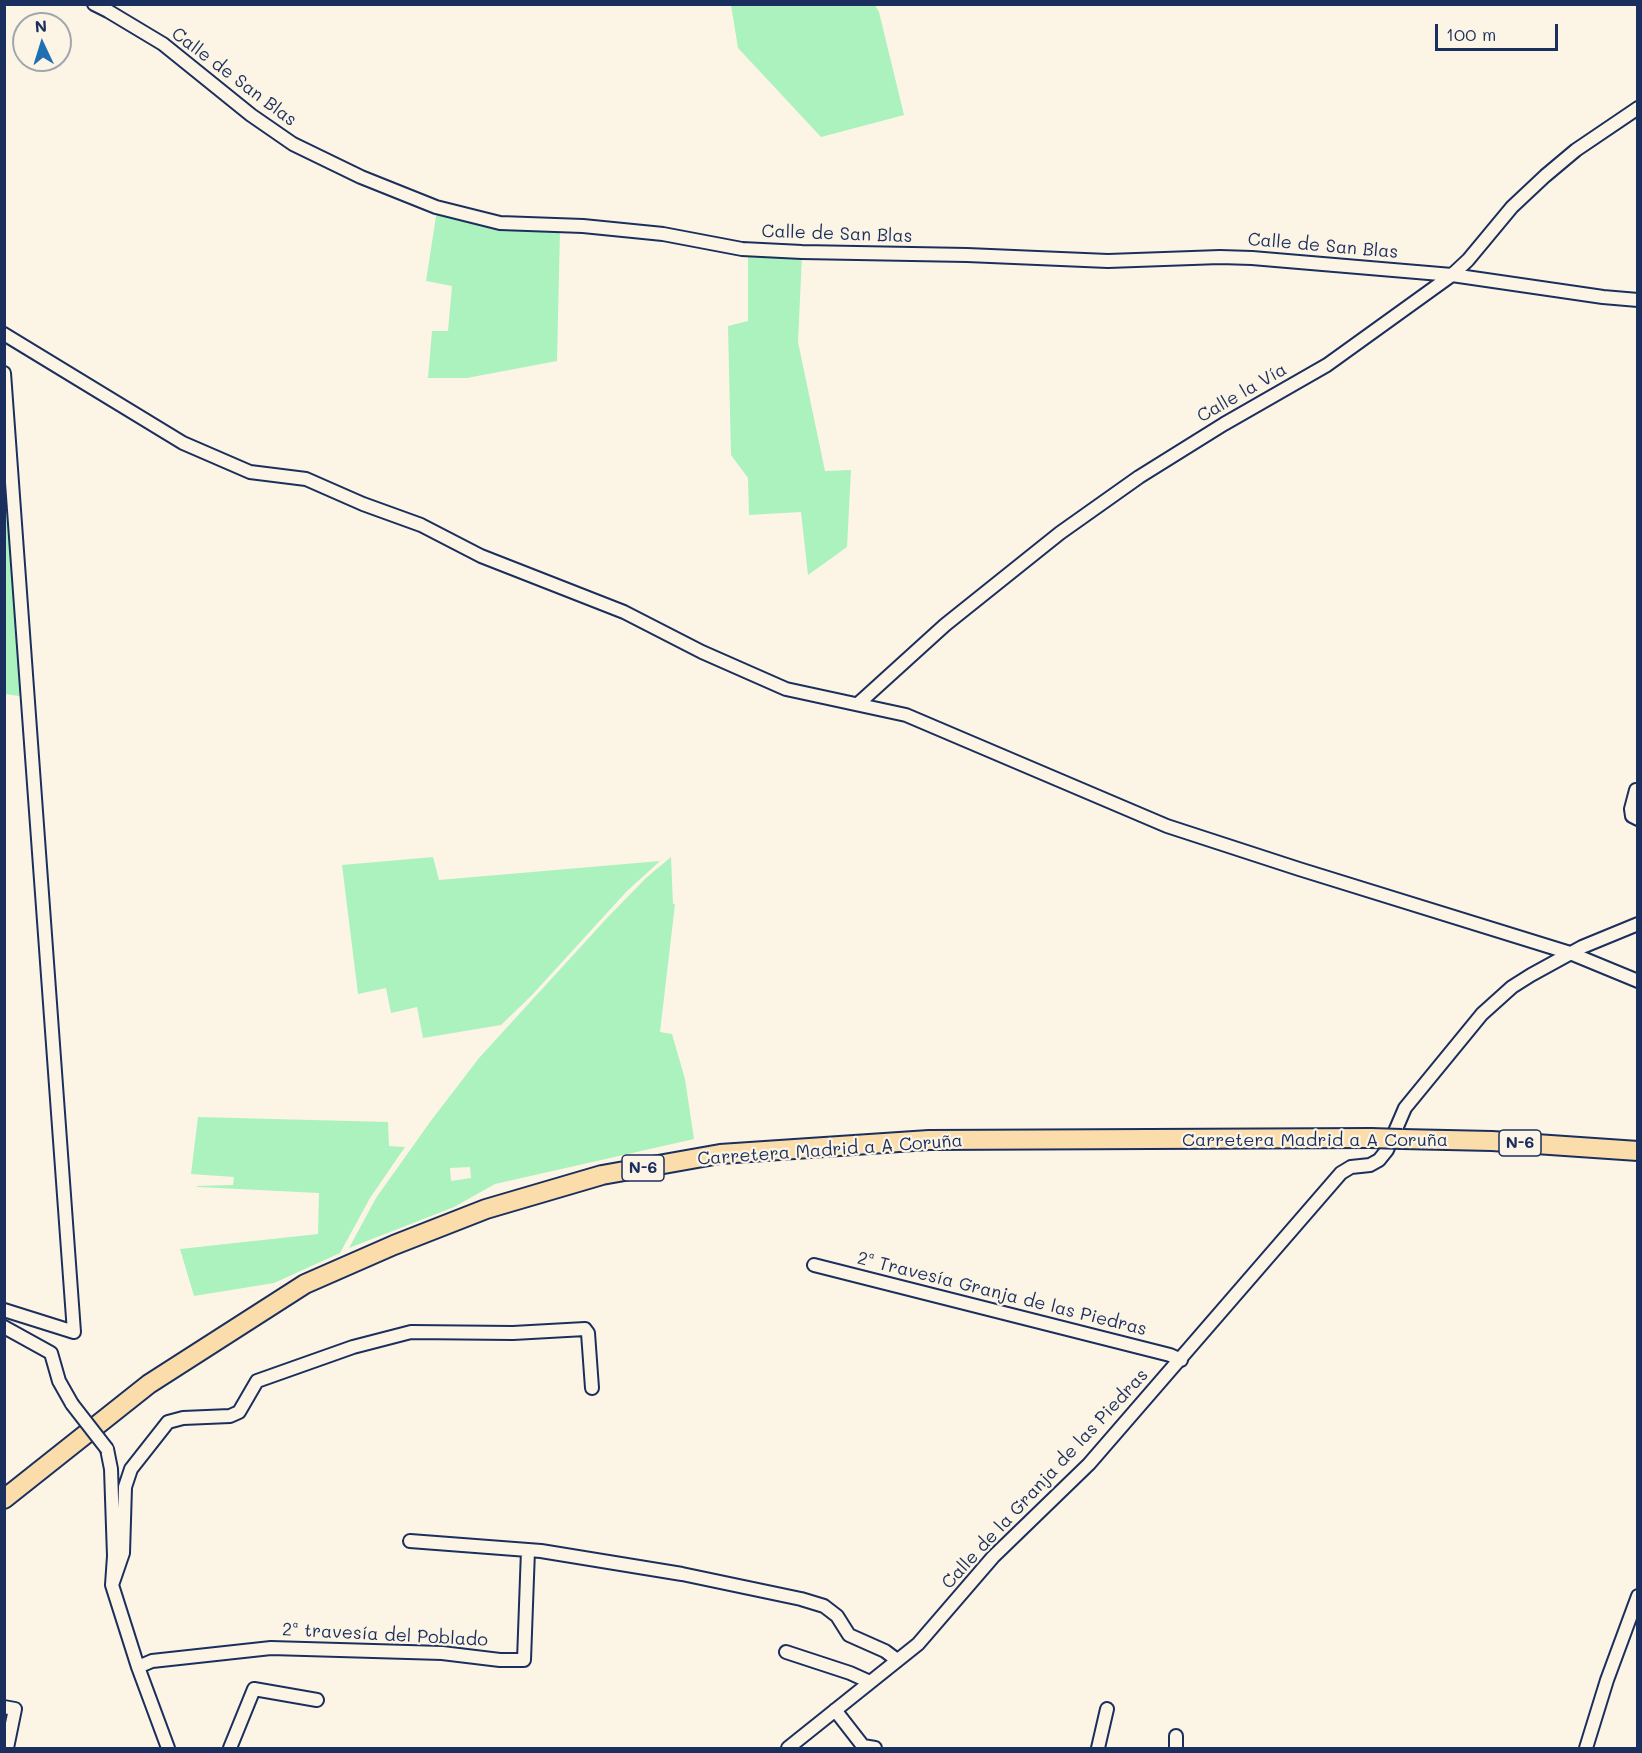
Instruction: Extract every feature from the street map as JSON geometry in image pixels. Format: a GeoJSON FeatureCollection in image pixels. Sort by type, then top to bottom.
{"type":"FeatureCollection","features":[{"type":"Feature","properties":{"kind":"highway","name":"Carretera Madrid a A Coruña"},"geometry":{"type":"LineString","coordinates":[[4,1499],[149,1384],[305,1284],[394,1245],[486,1209],[602,1175],[720,1154],[929,1140],[1371,1138],[1395,1143],[1492,1141],[1638,1151]]}},
{"type":"Feature","properties":{"kind":"street","name":"Calle de San Blas"},"geometry":{"type":"LineString","coordinates":[[94,4],[163,44],[251,115],[293,144],[361,177],[436,207],[500,223],[583,226],[663,234],[742,249],[774,251],[1108,261],[1252,258],[1452,275],[1638,300]]}},
{"type":"Feature","properties":{"kind":"street","name":"Calle la Vía"},"geometry":{"type":"LineString","coordinates":[[859,703],[945,625],[1068,527],[1139,477],[1327,364],[1452,275],[1512,207],[1545,176],[1576,150],[1638,108]]}},
{"type":"Feature","properties":{"kind":"street"},"geometry":{"type":"LineString","coordinates":[[4,334],[183,443],[217,459],[250,472],[306,479],[363,504],[421,525],[481,556],[624,612],[702,652],[786,689],[906,715],[1167,826],[1570,953],[1638,981]]}},
{"type":"Feature","properties":{"kind":"street"},"geometry":{"type":"LineString","coordinates":[[4,373],[74,1332],[4,1310]]}},
{"type":"Feature","properties":{"kind":"street"},"geometry":{"type":"LineString","coordinates":[[1636,790],[1631,809],[1632,816],[1638,819]]}},
{"type":"Feature","properties":{"kind":"street"},"geometry":{"type":"LineString","coordinates":[[1395,1143],[1405,1108],[1482,1014],[1516,985],[1570,953],[1638,924]]}},
{"type":"Feature","properties":{"kind":"street","name":"Calle de la Granja de las Piedras"},"geometry":{"type":"LineString","coordinates":[[788,1749],[918,1644],[993,1557],[1089,1464],[1341,1173],[1351,1167],[1370,1165],[1379,1160],[1395,1143]]}},
{"type":"Feature","properties":{"kind":"street","name":"2ª Travesía Granja de las Piedras"},"geometry":{"type":"LineString","coordinates":[[814,1265],[1170,1355],[1181,1360]]}},
{"type":"Feature","properties":{"kind":"street"},"geometry":{"type":"LineString","coordinates":[[4,1327],[51,1353],[59,1381],[72,1404],[107,1449],[111,1468],[114,1545],[112,1586],[168,1749]]}},
{"type":"Feature","properties":{"kind":"street"},"geometry":{"type":"LineString","coordinates":[[112,1586],[123,1553],[125,1487],[131,1469],[168,1422],[183,1418],[230,1416],[239,1412],[257,1381],[354,1347],[411,1332],[513,1333],[585,1329],[588,1333],[592,1388]]}},
{"type":"Feature","properties":{"kind":"street"},"geometry":{"type":"LineString","coordinates":[[410,1541],[541,1551],[682,1574],[819,1603],[837,1616],[849,1635],[885,1651],[897,1660]]}},
{"type":"Feature","properties":{"kind":"street","name":"2ª travesía del Poblado"},"geometry":{"type":"LineString","coordinates":[[138,1667],[152,1661],[271,1648],[442,1653],[524,1659],[528,1550]]}},
{"type":"Feature","properties":{"kind":"street"},"geometry":{"type":"LineString","coordinates":[[1586,1749],[1607,1680],[1638,1596]]}},
{"type":"Feature","properties":{"kind":"street"},"geometry":{"type":"LineString","coordinates":[[786,1652],[870,1682]]}},
{"type":"Feature","properties":{"kind":"street"},"geometry":{"type":"LineString","coordinates":[[230,1749],[254,1689],[317,1700]]}},
{"type":"Feature","properties":{"kind":"street"},"geometry":{"type":"LineString","coordinates":[[4,1707],[15,1709],[7,1749]]}},
{"type":"Feature","properties":{"kind":"street"},"geometry":{"type":"LineString","coordinates":[[1098,1749],[1107,1708]]}},
{"type":"Feature","properties":{"kind":"street"},"geometry":{"type":"LineString","coordinates":[[835,1710],[863,1746],[874,1749]]}},
{"type":"Feature","properties":{"kind":"green space"},"geometry":{"type":"Polygon","coordinates":[[[731,5],[875,5],[879,12],[904,115],[821,137],[738,48],[731,5]]]}},
{"type":"Feature","properties":{"kind":"green space"},"geometry":{"type":"Polygon","coordinates":[[[437,210],[560,229],[557,361],[467,378],[428,378],[432,331],[448,331],[452,286],[426,281],[437,210]]]}},
{"type":"Feature","properties":{"kind":"green space"},"geometry":{"type":"Polygon","coordinates":[[[748,253],[802,255],[798,342],[825,471],[851,470],[847,547],[808,575],[801,512],[749,515],[748,478],[731,455],[728,326],[748,321],[748,253]]]}},
{"type":"Feature","properties":{"kind":"green space"},"geometry":{"type":"Polygon","coordinates":[[[5,434],[26,697],[5,694],[5,434]]]}},
{"type":"Feature","properties":{"kind":"green space"},"geometry":{"type":"Polygon","coordinates":[[[433,857],[439,880],[660,861],[627,891],[532,995],[501,1025],[423,1038],[417,1007],[391,1013],[386,988],[358,994],[342,865],[433,857]]]}},
{"type":"Feature","properties":{"kind":"green space"},"geometry":{"type":"Polygon","coordinates":[[[671,857],[673,904],[675,904],[660,1032],[672,1034],[685,1079],[694,1139],[495,1184],[454,1207],[349,1248],[376,1198],[479,1058],[646,878],[671,857]],[[470,1167],[450,1168],[451,1181],[471,1178],[470,1167]]]}},
{"type":"Feature","properties":{"kind":"green space"},"geometry":{"type":"Polygon","coordinates":[[[198,1117],[388,1122],[389,1146],[405,1147],[370,1198],[340,1253],[274,1283],[194,1296],[180,1249],[318,1234],[319,1193],[196,1186],[233,1185],[234,1177],[191,1174],[198,1117]]]}}]}
